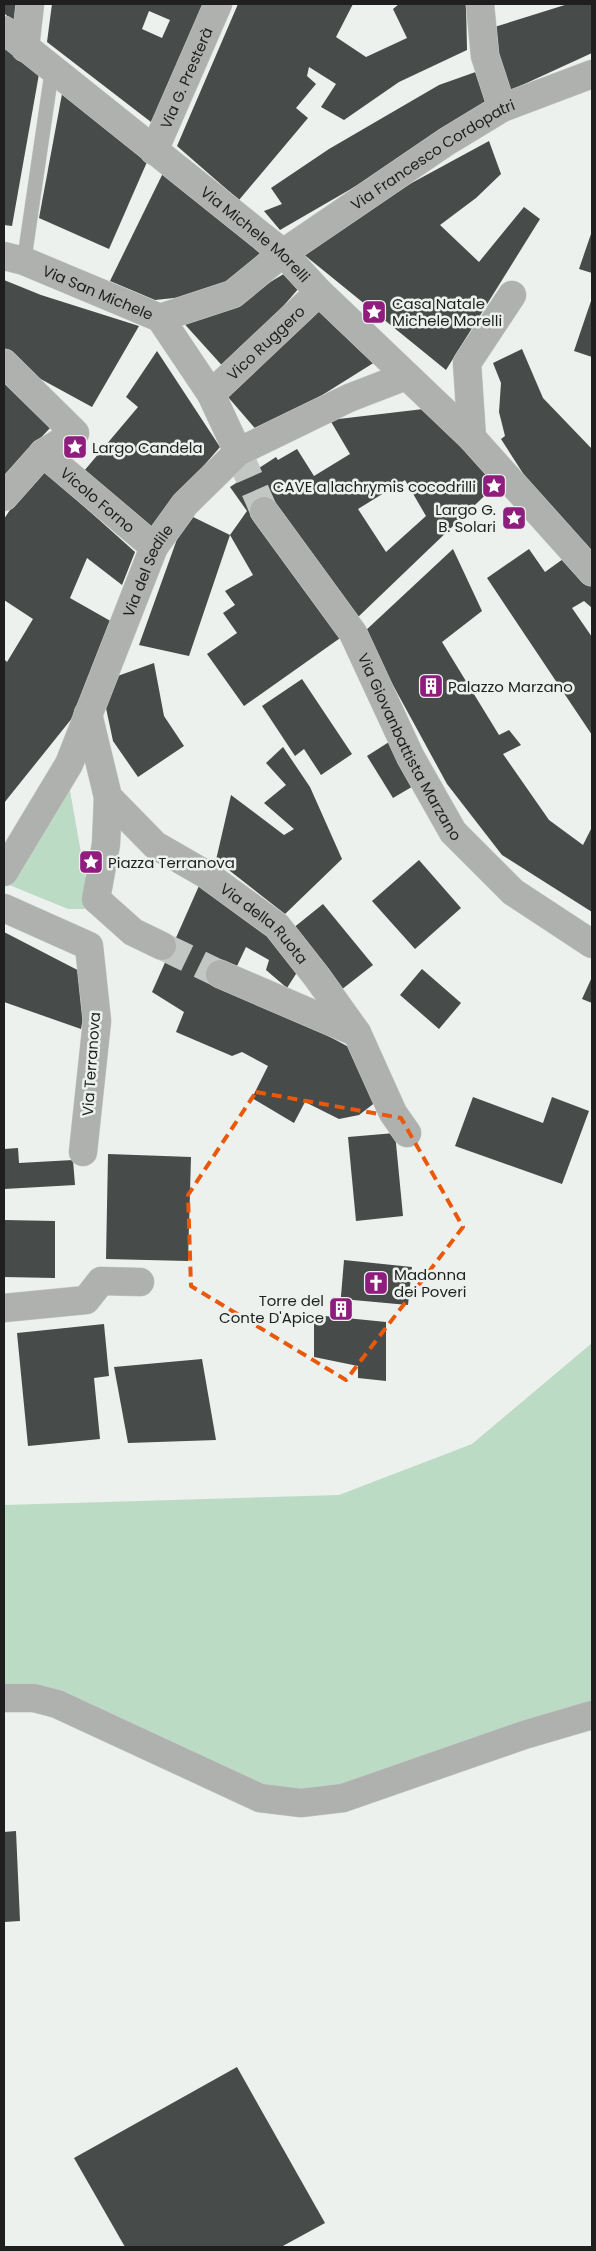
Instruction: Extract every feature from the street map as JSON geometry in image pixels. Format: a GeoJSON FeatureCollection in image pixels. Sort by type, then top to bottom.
{"type":"FeatureCollection","features":[{"type":"Feature","properties":{"kind":"street"},"geometry":{"type":"LineString","coordinates":[[25,48],[30,4]]}},
{"type":"Feature","properties":{"kind":"street","name":"Via G. Presterà"},"geometry":{"type":"LineString","coordinates":[[154,151],[218,4]]}},
{"type":"Feature","properties":{"kind":"street"},"geometry":{"type":"LineString","coordinates":[[480,4],[486,56],[502,108]]}},
{"type":"Feature","properties":{"kind":"street","name":"Via Michele Morelli"},"geometry":{"type":"LineString","coordinates":[[4,30],[283,253],[319,292],[472,438],[592,572]]}},
{"type":"Feature","properties":{"kind":"street","name":"Via Francesco Cordopatri"},"geometry":{"type":"LineString","coordinates":[[160,318],[233,294],[283,253],[446,142],[502,108],[592,74]]}},
{"type":"Feature","properties":{"kind":"street","name":"Via San Michele"},"geometry":{"type":"LineString","coordinates":[[14,258],[160,318],[211,394],[238,452]]}},
{"type":"Feature","properties":{"kind":"street","name":"Vico Ruggero"},"geometry":{"type":"LineString","coordinates":[[211,394],[319,292]]}},
{"type":"Feature","properties":{"kind":"street"},"geometry":{"type":"LineString","coordinates":[[472,438],[467,363],[512,295]]}},
{"type":"Feature","properties":{"kind":"street"},"geometry":{"type":"LineString","coordinates":[[4,363],[75,433],[43,453],[4,497]]}},
{"type":"Feature","properties":{"kind":"street","name":"Via del Sedile"},"geometry":{"type":"LineString","coordinates":[[4,872],[69,764],[154,548],[185,504],[238,452],[349,398],[406,376]]}},
{"type":"Feature","properties":{"kind":"street","name":"Vicolo Forno"},"geometry":{"type":"LineString","coordinates":[[43,453],[154,548]]}},
{"type":"Feature","properties":{"kind":"street","name":"Via Giovanbattista Marzano"},"geometry":{"type":"LineString","coordinates":[[264,511],[353,633],[410,756],[453,832],[513,892],[592,944]]}},
{"type":"Feature","properties":{"kind":"street"},"geometry":{"type":"LineString","coordinates":[[88,714],[108,797],[106,844],[96,900],[133,932],[162,946]]}},
{"type":"Feature","properties":{"kind":"street","name":"Via della Ruota"},"geometry":{"type":"LineString","coordinates":[[108,797],[155,845],[207,876],[277,926],[357,1033],[393,1113],[407,1133]]}},
{"type":"Feature","properties":{"kind":"street","name":"Via Terranova"},"geometry":{"type":"LineString","coordinates":[[4,908],[89,946],[97,1021],[83,1152]]}},
{"type":"Feature","properties":{"kind":"street"},"geometry":{"type":"LineString","coordinates":[[220,974],[357,1033]]}},
{"type":"Feature","properties":{"kind":"street"},"geometry":{"type":"LineString","coordinates":[[4,1308],[86,1300],[101,1281],[140,1282]]}},
{"type":"Feature","properties":{"kind":"street"},"geometry":{"type":"LineString","coordinates":[[4,1698],[34,1698],[57,1704],[260,1798],[301,1804],[343,1798],[524,1735],[592,1715]]}},
{"type":"Feature","properties":{"kind":"lane"},"geometry":{"type":"LineString","coordinates":[[14,258],[52,70]]}},
{"type":"Feature","properties":{"kind":"highlighted area"},"geometry":{"type":"Polygon","coordinates":[[[256,1092],[401,1118],[463,1227],[346,1380],[191,1286],[188,1195],[256,1092]]]}},
{"type":"Feature","properties":{"kind":"green space"},"geometry":{"type":"Polygon","coordinates":[[[69,785],[91,909],[68,909],[7,884],[69,785]]]}},
{"type":"Feature","properties":{"kind":"green space"},"geometry":{"type":"Polygon","coordinates":[[[592,1343],[592,1715],[301,1803],[4,1698],[4,1505],[339,1495],[472,1444],[592,1343]]]}},
{"type":"Feature","properties":{"kind":"building"},"geometry":{"type":"Polygon","coordinates":[[[4,4],[25,4],[16,24],[4,13],[4,4]]]}},
{"type":"Feature","properties":{"kind":"building"},"geometry":{"type":"Polygon","coordinates":[[[52,4],[214,4],[151,122],[47,42],[52,4]],[[149,11],[142,29],[162,38],[170,20],[149,11]]]}},
{"type":"Feature","properties":{"kind":"building"},"geometry":{"type":"Polygon","coordinates":[[[238,4],[353,4],[336,37],[366,57],[407,38],[393,9],[399,4],[466,4],[467,50],[399,82],[344,120],[321,107],[336,84],[309,67],[307,76],[316,84],[296,108],[308,118],[239,200],[177,146],[238,4]]]}},
{"type":"Feature","properties":{"kind":"building"},"geometry":{"type":"Polygon","coordinates":[[[568,4],[592,4],[592,53],[507,92],[488,29],[568,4]]]}},
{"type":"Feature","properties":{"kind":"building"},"geometry":{"type":"Polygon","coordinates":[[[4,45],[39,74],[12,226],[4,225],[4,45]]]}},
{"type":"Feature","properties":{"kind":"building"},"geometry":{"type":"Polygon","coordinates":[[[484,69],[496,105],[280,230],[264,211],[282,204],[271,188],[329,149],[439,85],[484,69]]]}},
{"type":"Feature","properties":{"kind":"building"},"geometry":{"type":"Polygon","coordinates":[[[62,94],[147,162],[109,249],[39,218],[62,94]]]}},
{"type":"Feature","properties":{"kind":"building"},"geometry":{"type":"Polygon","coordinates":[[[489,141],[501,174],[476,198],[440,225],[479,262],[524,207],[540,219],[446,370],[302,253],[384,198],[489,141]]]}},
{"type":"Feature","properties":{"kind":"building"},"geometry":{"type":"Polygon","coordinates":[[[164,171],[190,190],[264,257],[212,294],[155,300],[110,281],[164,171]]]}},
{"type":"Feature","properties":{"kind":"building"},"geometry":{"type":"Polygon","coordinates":[[[592,231],[592,273],[579,269],[592,231]]]}},
{"type":"Feature","properties":{"kind":"building"},"geometry":{"type":"Polygon","coordinates":[[[287,272],[299,288],[227,371],[180,319],[232,305],[287,272]]]}},
{"type":"Feature","properties":{"kind":"building"},"geometry":{"type":"Polygon","coordinates":[[[4,280],[41,295],[139,326],[92,407],[4,359],[4,280]]]}},
{"type":"Feature","properties":{"kind":"building"},"geometry":{"type":"Polygon","coordinates":[[[592,298],[592,357],[574,351],[592,298]]]}},
{"type":"Feature","properties":{"kind":"building"},"geometry":{"type":"Polygon","coordinates":[[[319,304],[375,362],[260,434],[228,397],[319,304]]]}},
{"type":"Feature","properties":{"kind":"building"},"geometry":{"type":"Polygon","coordinates":[[[522,349],[543,398],[592,449],[592,557],[544,506],[501,439],[505,436],[499,412],[501,383],[493,363],[522,349]]]}},
{"type":"Feature","properties":{"kind":"building"},"geometry":{"type":"Polygon","coordinates":[[[157,351],[220,447],[150,528],[84,471],[138,407],[126,397],[157,351]]]}},
{"type":"Feature","properties":{"kind":"building"},"geometry":{"type":"Polygon","coordinates":[[[4,379],[50,428],[4,477],[4,379]]]}},
{"type":"Feature","properties":{"kind":"building"},"geometry":{"type":"Polygon","coordinates":[[[432,408],[501,480],[357,618],[343,636],[244,706],[207,654],[237,633],[223,613],[235,605],[225,591],[253,575],[230,535],[247,511],[230,487],[276,457],[278,460],[297,449],[314,476],[350,454],[330,420],[432,408]],[[405,480],[358,509],[386,552],[426,516],[405,480]]]}},
{"type":"Feature","properties":{"kind":"building"},"geometry":{"type":"Polygon","coordinates":[[[39,466],[135,552],[122,585],[87,558],[70,598],[114,623],[77,712],[4,803],[4,659],[7,662],[33,619],[4,600],[4,519],[39,466]]]}},
{"type":"Feature","properties":{"kind":"building"},"geometry":{"type":"Polygon","coordinates":[[[191,516],[230,535],[189,656],[139,645],[181,528],[191,516]]]}},
{"type":"Feature","properties":{"kind":"building","name":"Palazzo Marzano"},"geometry":{"type":"Polygon","coordinates":[[[453,549],[482,611],[442,642],[499,735],[509,730],[521,745],[503,754],[549,820],[583,845],[592,827],[592,912],[502,855],[447,784],[364,632],[453,549]]]}},
{"type":"Feature","properties":{"kind":"building"},"geometry":{"type":"Polygon","coordinates":[[[529,549],[545,572],[570,554],[592,578],[592,608],[584,601],[572,608],[592,637],[592,735],[487,578],[529,549]]]}},
{"type":"Feature","properties":{"kind":"building"},"geometry":{"type":"Polygon","coordinates":[[[154,663],[164,716],[184,746],[138,777],[113,741],[106,708],[112,678],[154,663]]]}},
{"type":"Feature","properties":{"kind":"building"},"geometry":{"type":"Polygon","coordinates":[[[302,679],[352,754],[321,775],[304,749],[295,756],[262,706],[302,679]]]}},
{"type":"Feature","properties":{"kind":"building"},"geometry":{"type":"Polygon","coordinates":[[[389,742],[415,785],[393,798],[367,756],[389,742]]]}},
{"type":"Feature","properties":{"kind":"building"},"geometry":{"type":"Polygon","coordinates":[[[283,747],[310,787],[342,859],[285,914],[216,860],[231,795],[284,835],[294,829],[264,803],[286,785],[266,763],[283,747]]]}},
{"type":"Feature","properties":{"kind":"building"},"geometry":{"type":"Polygon","coordinates":[[[419,860],[461,908],[415,949],[372,901],[419,860]]]}},
{"type":"Feature","properties":{"kind":"building"},"geometry":{"type":"Polygon","coordinates":[[[202,879],[272,929],[301,966],[287,988],[266,970],[269,960],[246,947],[237,966],[224,961],[215,975],[358,1052],[381,1098],[359,1115],[339,1119],[305,1102],[294,1123],[252,1098],[268,1066],[242,1052],[232,1056],[176,1032],[184,1012],[152,992],[202,879]]]}},
{"type":"Feature","properties":{"kind":"building"},"geometry":{"type":"Polygon","coordinates":[[[323,904],[373,965],[341,990],[292,929],[323,904]]]}},
{"type":"Feature","properties":{"kind":"building"},"geometry":{"type":"Polygon","coordinates":[[[4,932],[91,977],[81,1029],[4,1002],[4,932]]]}},
{"type":"Feature","properties":{"kind":"building"},"geometry":{"type":"Polygon","coordinates":[[[422,969],[461,1003],[439,1029],[400,995],[422,969]]]}},
{"type":"Feature","properties":{"kind":"building"},"geometry":{"type":"Polygon","coordinates":[[[592,977],[592,1003],[582,999],[592,977]]]}},
{"type":"Feature","properties":{"kind":"building"},"geometry":{"type":"Polygon","coordinates":[[[473,1097],[543,1123],[552,1097],[589,1111],[562,1184],[455,1146],[473,1097]]]}},
{"type":"Feature","properties":{"kind":"building"},"geometry":{"type":"Polygon","coordinates":[[[395,1133],[403,1216],[356,1221],[348,1137],[395,1133]]]}},
{"type":"Feature","properties":{"kind":"building"},"geometry":{"type":"Polygon","coordinates":[[[18,1148],[19,1163],[73,1160],[75,1185],[4,1189],[4,1149],[18,1148]]]}},
{"type":"Feature","properties":{"kind":"building"},"geometry":{"type":"Polygon","coordinates":[[[108,1154],[191,1157],[188,1261],[106,1259],[108,1154]]]}},
{"type":"Feature","properties":{"kind":"building"},"geometry":{"type":"Polygon","coordinates":[[[4,1220],[55,1221],[55,1278],[4,1277],[4,1220]]]}},
{"type":"Feature","properties":{"kind":"building"},"geometry":{"type":"Polygon","coordinates":[[[344,1260],[412,1267],[408,1305],[342,1299],[342,1308],[348,1312],[346,1318],[386,1322],[386,1381],[358,1378],[358,1366],[314,1357],[314,1315],[335,1317],[333,1310],[340,1308],[344,1260]]]}},
{"type":"Feature","properties":{"kind":"building"},"geometry":{"type":"Polygon","coordinates":[[[104,1324],[109,1376],[94,1378],[100,1439],[28,1446],[17,1333],[104,1324]]]}},
{"type":"Feature","properties":{"kind":"building"},"geometry":{"type":"Polygon","coordinates":[[[202,1359],[216,1440],[128,1443],[114,1367],[202,1359]]]}},
{"type":"Feature","properties":{"kind":"building"},"geometry":{"type":"Polygon","coordinates":[[[16,1831],[20,1921],[4,1922],[4,1832],[16,1831]]]}},
{"type":"Feature","properties":{"kind":"building"},"geometry":{"type":"Polygon","coordinates":[[[237,2067],[325,2223],[281,2247],[125,2247],[74,2158],[237,2067]]]}},
{"type":"Feature","properties":{"kind":"tunnel"},"geometry":{"type":"LineString","coordinates":[[238,452],[264,511]]}},
{"type":"Feature","properties":{"kind":"tunnel"},"geometry":{"type":"LineString","coordinates":[[162,946],[220,974]]}},
{"type":"Feature","properties":{"kind":"place","name":"Casa Natale Michele Morelli"},"geometry":{"type":"Point","coordinates":[374,312]}},
{"type":"Feature","properties":{"kind":"place","name":"Largo Candela"},"geometry":{"type":"Point","coordinates":[75,447]}},
{"type":"Feature","properties":{"kind":"place","name":"CAVE a lachrymis cocodrilli"},"geometry":{"type":"Point","coordinates":[494,486]}},
{"type":"Feature","properties":{"kind":"place","name":"Largo G. B. Solari"},"geometry":{"type":"Point","coordinates":[514,518]}},
{"type":"Feature","properties":{"kind":"place","name":"Palazzo Marzano"},"geometry":{"type":"Point","coordinates":[431,686]}},
{"type":"Feature","properties":{"kind":"place","name":"Piazza Terranova"},"geometry":{"type":"Point","coordinates":[91,862]}},
{"type":"Feature","properties":{"kind":"place","name":"Madonna dei Poveri"},"geometry":{"type":"Point","coordinates":[376,1283]}},
{"type":"Feature","properties":{"kind":"place","name":"Torre del Conte D'Apice"},"geometry":{"type":"Point","coordinates":[341,1309]}}]}
